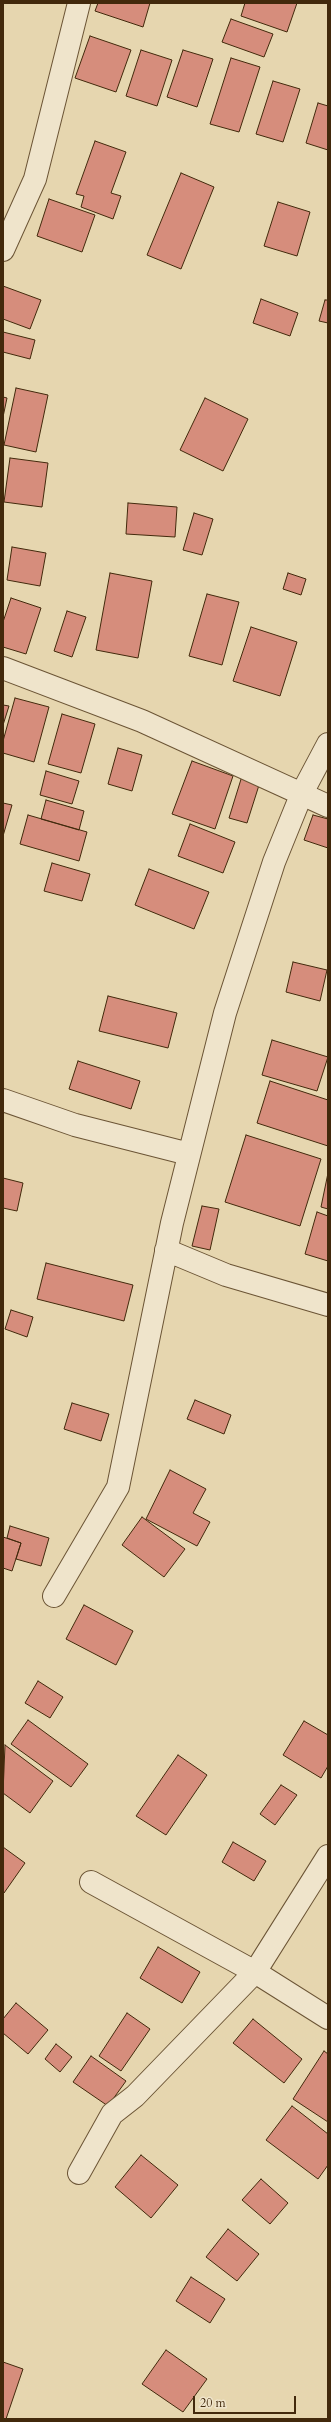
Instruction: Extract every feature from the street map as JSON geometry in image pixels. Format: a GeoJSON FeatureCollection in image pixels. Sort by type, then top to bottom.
{"type":"FeatureCollection","features":[{"type":"Feature","properties":{"kind":"street"},"geometry":{"type":"LineString","coordinates":[[3,250],[35,179],[79,3]]}},
{"type":"Feature","properties":{"kind":"street"},"geometry":{"type":"LineString","coordinates":[[3,668],[142,721],[328,806]]}},
{"type":"Feature","properties":{"kind":"street"},"geometry":{"type":"LineString","coordinates":[[54,1596],[118,1487],[166,1250],[225,1013],[274,862],[302,794],[328,744]]}},
{"type":"Feature","properties":{"kind":"street"},"geometry":{"type":"LineString","coordinates":[[3,1100],[74,1125],[189,1154]]}},
{"type":"Feature","properties":{"kind":"street"},"geometry":{"type":"LineString","coordinates":[[166,1250],[226,1274],[328,1305]]}},
{"type":"Feature","properties":{"kind":"street"},"geometry":{"type":"LineString","coordinates":[[79,2173],[112,2114],[135,2096],[255,1972],[328,1856]]}},
{"type":"Feature","properties":{"kind":"street"},"geometry":{"type":"LineString","coordinates":[[91,1882],[255,1972],[328,2018]]}},
{"type":"Feature","properties":{"kind":"building"},"geometry":{"type":"Polygon","coordinates":[[[98,3],[150,3],[143,27],[95,11],[98,3]]]}},
{"type":"Feature","properties":{"kind":"building"},"geometry":{"type":"Polygon","coordinates":[[[245,3],[297,3],[287,32],[241,16],[245,3]]]}},
{"type":"Feature","properties":{"kind":"building"},"geometry":{"type":"Polygon","coordinates":[[[231,19],[273,34],[264,57],[222,42],[231,19]]]}},
{"type":"Feature","properties":{"kind":"building"},"geometry":{"type":"Polygon","coordinates":[[[90,36],[131,50],[116,92],[75,78],[90,36]]]}},
{"type":"Feature","properties":{"kind":"building"},"geometry":{"type":"Polygon","coordinates":[[[141,50],[172,60],[157,106],[126,96],[141,50]]]}},
{"type":"Feature","properties":{"kind":"building"},"geometry":{"type":"Polygon","coordinates":[[[183,50],[213,59],[197,107],[167,97],[183,50]]]}},
{"type":"Feature","properties":{"kind":"building"},"geometry":{"type":"Polygon","coordinates":[[[231,58],[260,67],[239,132],[210,124],[231,58]]]}},
{"type":"Feature","properties":{"kind":"building"},"geometry":{"type":"Polygon","coordinates":[[[273,81],[300,89],[283,142],[256,134],[273,81]]]}},
{"type":"Feature","properties":{"kind":"building"},"geometry":{"type":"Polygon","coordinates":[[[318,103],[328,106],[328,150],[306,143],[318,103]]]}},
{"type":"Feature","properties":{"kind":"building"},"geometry":{"type":"Polygon","coordinates":[[[95,141],[126,152],[111,193],[121,196],[113,219],[81,207],[84,196],[76,194],[95,141]]]}},
{"type":"Feature","properties":{"kind":"building"},"geometry":{"type":"Polygon","coordinates":[[[181,173],[214,187],[181,269],[147,255],[181,173]]]}},
{"type":"Feature","properties":{"kind":"building"},"geometry":{"type":"Polygon","coordinates":[[[49,199],[95,215],[82,252],[37,236],[49,199]]]}},
{"type":"Feature","properties":{"kind":"building"},"geometry":{"type":"Polygon","coordinates":[[[278,202],[310,212],[297,256],[264,246],[278,202]]]}},
{"type":"Feature","properties":{"kind":"building"},"geometry":{"type":"Polygon","coordinates":[[[3,286],[41,300],[30,329],[3,319],[3,286]]]}},
{"type":"Feature","properties":{"kind":"building"},"geometry":{"type":"Polygon","coordinates":[[[261,299],[298,313],[290,336],[253,323],[261,299]]]}},
{"type":"Feature","properties":{"kind":"building"},"geometry":{"type":"Polygon","coordinates":[[[325,300],[328,300],[328,323],[319,321],[325,300]]]}},
{"type":"Feature","properties":{"kind":"building"},"geometry":{"type":"Polygon","coordinates":[[[3,332],[35,340],[30,359],[3,352],[3,332]]]}},
{"type":"Feature","properties":{"kind":"building"},"geometry":{"type":"Polygon","coordinates":[[[16,388],[48,395],[36,452],[4,445],[16,388]]]}},
{"type":"Feature","properties":{"kind":"building"},"geometry":{"type":"Polygon","coordinates":[[[3,397],[7,398],[3,417],[3,397]]]}},
{"type":"Feature","properties":{"kind":"building"},"geometry":{"type":"Polygon","coordinates":[[[205,398],[248,419],[223,471],[180,450],[205,398]]]}},
{"type":"Feature","properties":{"kind":"building"},"geometry":{"type":"Polygon","coordinates":[[[10,458],[48,463],[42,507],[4,502],[10,458]]]}},
{"type":"Feature","properties":{"kind":"building"},"geometry":{"type":"Polygon","coordinates":[[[128,503],[177,507],[175,537],[126,534],[128,503]]]}},
{"type":"Feature","properties":{"kind":"building"},"geometry":{"type":"Polygon","coordinates":[[[194,513],[213,519],[202,555],[183,550],[194,513]]]}},
{"type":"Feature","properties":{"kind":"building"},"geometry":{"type":"Polygon","coordinates":[[[12,547],[46,553],[40,586],[7,580],[12,547]]]}},
{"type":"Feature","properties":{"kind":"building"},"geometry":{"type":"Polygon","coordinates":[[[110,573],[152,581],[138,658],[96,650],[110,573]]]}},
{"type":"Feature","properties":{"kind":"building"},"geometry":{"type":"Polygon","coordinates":[[[288,573],[306,579],[301,595],[283,589],[288,573]]]}},
{"type":"Feature","properties":{"kind":"building"},"geometry":{"type":"Polygon","coordinates":[[[207,594],[239,602],[222,665],[189,656],[207,594]]]}},
{"type":"Feature","properties":{"kind":"building"},"geometry":{"type":"Polygon","coordinates":[[[11,598],[41,608],[26,654],[3,647],[3,622],[11,598]]]}},
{"type":"Feature","properties":{"kind":"building"},"geometry":{"type":"Polygon","coordinates":[[[67,611],[86,617],[72,657],[54,651],[67,611]]]}},
{"type":"Feature","properties":{"kind":"building"},"geometry":{"type":"Polygon","coordinates":[[[251,627],[297,642],[280,696],[233,681],[251,627]]]}},
{"type":"Feature","properties":{"kind":"building"},"geometry":{"type":"Polygon","coordinates":[[[15,698],[49,707],[34,762],[3,753],[3,741],[15,698]]]}},
{"type":"Feature","properties":{"kind":"building"},"geometry":{"type":"Polygon","coordinates":[[[3,705],[9,706],[3,725],[3,705]]]}},
{"type":"Feature","properties":{"kind":"building"},"geometry":{"type":"Polygon","coordinates":[[[62,714],[95,724],[81,773],[48,764],[62,714]]]}},
{"type":"Feature","properties":{"kind":"building"},"geometry":{"type":"Polygon","coordinates":[[[118,748],[142,755],[132,791],[108,784],[118,748]]]}},
{"type":"Feature","properties":{"kind":"building"},"geometry":{"type":"Polygon","coordinates":[[[192,761],[233,776],[215,829],[172,814],[192,761]]]}},
{"type":"Feature","properties":{"kind":"building"},"geometry":{"type":"Polygon","coordinates":[[[46,771],[79,781],[72,804],[40,795],[46,771]]]}},
{"type":"Feature","properties":{"kind":"building"},"geometry":{"type":"Polygon","coordinates":[[[242,776],[260,782],[247,823],[229,818],[242,776]]]}},
{"type":"Feature","properties":{"kind":"building"},"geometry":{"type":"Polygon","coordinates":[[[46,800],[84,811],[79,830],[41,819],[46,800]]]}},
{"type":"Feature","properties":{"kind":"building"},"geometry":{"type":"Polygon","coordinates":[[[3,803],[12,805],[3,836],[3,803]]]}},
{"type":"Feature","properties":{"kind":"building"},"geometry":{"type":"Polygon","coordinates":[[[28,815],[87,832],[79,861],[20,844],[28,815]]]}},
{"type":"Feature","properties":{"kind":"building"},"geometry":{"type":"Polygon","coordinates":[[[313,815],[328,819],[328,848],[304,840],[313,815]]]}},
{"type":"Feature","properties":{"kind":"building"},"geometry":{"type":"Polygon","coordinates":[[[190,824],[235,842],[223,873],[178,856],[190,824]]]}},
{"type":"Feature","properties":{"kind":"building"},"geometry":{"type":"Polygon","coordinates":[[[52,863],[90,874],[82,901],[44,891],[52,863]]]}},
{"type":"Feature","properties":{"kind":"building"},"geometry":{"type":"Polygon","coordinates":[[[149,869],[209,892],[194,929],[135,905],[149,869]]]}},
{"type":"Feature","properties":{"kind":"building"},"geometry":{"type":"Polygon","coordinates":[[[293,962],[327,970],[320,1001],[286,992],[293,962]]]}},
{"type":"Feature","properties":{"kind":"building"},"geometry":{"type":"Polygon","coordinates":[[[108,996],[177,1013],[168,1048],[99,1031],[108,996]]]}},
{"type":"Feature","properties":{"kind":"building"},"geometry":{"type":"Polygon","coordinates":[[[272,1040],[328,1057],[317,1091],[262,1075],[272,1040]]]}},
{"type":"Feature","properties":{"kind":"building"},"geometry":{"type":"Polygon","coordinates":[[[78,1061],[140,1081],[131,1109],[69,1089],[78,1061]]]}},
{"type":"Feature","properties":{"kind":"building"},"geometry":{"type":"Polygon","coordinates":[[[270,1081],[328,1100],[328,1146],[257,1123],[270,1081]]]}},
{"type":"Feature","properties":{"kind":"building"},"geometry":{"type":"Polygon","coordinates":[[[246,1135],[321,1159],[300,1226],[225,1202],[246,1135]]]}},
{"type":"Feature","properties":{"kind":"building"},"geometry":{"type":"Polygon","coordinates":[[[328,1173],[328,1209],[321,1207],[328,1173]]]}},
{"type":"Feature","properties":{"kind":"building"},"geometry":{"type":"Polygon","coordinates":[[[3,1178],[23,1183],[17,1211],[3,1208],[3,1178]]]}},
{"type":"Feature","properties":{"kind":"building"},"geometry":{"type":"Polygon","coordinates":[[[202,1206],[219,1209],[210,1250],[192,1246],[202,1206]]]}},
{"type":"Feature","properties":{"kind":"building"},"geometry":{"type":"Polygon","coordinates":[[[317,1212],[328,1216],[328,1261],[305,1254],[317,1212]]]}},
{"type":"Feature","properties":{"kind":"building"},"geometry":{"type":"Polygon","coordinates":[[[46,1263],[133,1285],[124,1321],[37,1299],[46,1263]]]}},
{"type":"Feature","properties":{"kind":"building"},"geometry":{"type":"Polygon","coordinates":[[[11,1310],[33,1317],[27,1337],[5,1329],[11,1310]]]}},
{"type":"Feature","properties":{"kind":"building"},"geometry":{"type":"Polygon","coordinates":[[[195,1400],[231,1415],[224,1434],[187,1419],[195,1400]]]}},
{"type":"Feature","properties":{"kind":"building"},"geometry":{"type":"Polygon","coordinates":[[[72,1403],[109,1414],[101,1441],[64,1429],[72,1403]]]}},
{"type":"Feature","properties":{"kind":"building"},"geometry":{"type":"Polygon","coordinates":[[[170,1470],[206,1489],[193,1513],[210,1522],[197,1546],[146,1519],[170,1470]]]}},
{"type":"Feature","properties":{"kind":"building"},"geometry":{"type":"Polygon","coordinates":[[[142,1517],[185,1549],[164,1577],[122,1545],[142,1517]]]}},
{"type":"Feature","properties":{"kind":"building"},"geometry":{"type":"Polygon","coordinates":[[[10,1526],[49,1538],[41,1566],[16,1559],[21,1543],[7,1538],[10,1526]]]}},
{"type":"Feature","properties":{"kind":"building"},"geometry":{"type":"Polygon","coordinates":[[[3,1537],[21,1543],[12,1571],[3,1568],[3,1537]]]}},
{"type":"Feature","properties":{"kind":"building"},"geometry":{"type":"Polygon","coordinates":[[[84,1605],[133,1631],[116,1665],[66,1639],[84,1605]]]}},
{"type":"Feature","properties":{"kind":"building"},"geometry":{"type":"Polygon","coordinates":[[[38,1681],[63,1697],[50,1718],[25,1703],[38,1681]]]}},
{"type":"Feature","properties":{"kind":"building"},"geometry":{"type":"Polygon","coordinates":[[[28,1720],[88,1764],[71,1787],[11,1744],[28,1720]]]}},
{"type":"Feature","properties":{"kind":"building"},"geometry":{"type":"Polygon","coordinates":[[[304,1721],[328,1735],[328,1766],[321,1778],[283,1755],[304,1721]]]}},
{"type":"Feature","properties":{"kind":"building"},"geometry":{"type":"Polygon","coordinates":[[[5,1745],[53,1781],[30,1813],[3,1793],[5,1745]]]}},
{"type":"Feature","properties":{"kind":"building"},"geometry":{"type":"Polygon","coordinates":[[[178,1755],[207,1775],[166,1835],[136,1816],[178,1755]]]}},
{"type":"Feature","properties":{"kind":"building"},"geometry":{"type":"Polygon","coordinates":[[[281,1785],[297,1795],[275,1825],[260,1814],[281,1785]]]}},
{"type":"Feature","properties":{"kind":"building"},"geometry":{"type":"Polygon","coordinates":[[[233,1842],[266,1861],[254,1881],[222,1862],[233,1842]]]}},
{"type":"Feature","properties":{"kind":"building"},"geometry":{"type":"Polygon","coordinates":[[[3,1847],[25,1863],[4,1893],[3,1892],[3,1847]]]}},
{"type":"Feature","properties":{"kind":"building"},"geometry":{"type":"Polygon","coordinates":[[[158,1947],[200,1972],[182,2003],[140,1978],[158,1947]]]}},
{"type":"Feature","properties":{"kind":"building"},"geometry":{"type":"Polygon","coordinates":[[[16,2003],[48,2030],[28,2054],[3,2033],[3,2019],[16,2003]]]}},
{"type":"Feature","properties":{"kind":"building"},"geometry":{"type":"Polygon","coordinates":[[[127,2013],[150,2029],[121,2071],[99,2056],[127,2013]]]}},
{"type":"Feature","properties":{"kind":"building"},"geometry":{"type":"Polygon","coordinates":[[[253,2019],[302,2059],[284,2083],[233,2043],[253,2019]]]}},
{"type":"Feature","properties":{"kind":"building"},"geometry":{"type":"Polygon","coordinates":[[[56,2044],[72,2057],[60,2072],[45,2059],[56,2044]]]}},
{"type":"Feature","properties":{"kind":"building"},"geometry":{"type":"Polygon","coordinates":[[[324,2051],[328,2054],[328,2122],[293,2099],[324,2051]]]}},
{"type":"Feature","properties":{"kind":"building"},"geometry":{"type":"Polygon","coordinates":[[[91,2056],[126,2081],[108,2106],[73,2082],[91,2056]]]}},
{"type":"Feature","properties":{"kind":"building"},"geometry":{"type":"Polygon","coordinates":[[[292,2106],[328,2134],[328,2165],[318,2179],[266,2140],[292,2106]]]}},
{"type":"Feature","properties":{"kind":"building"},"geometry":{"type":"Polygon","coordinates":[[[141,2155],[178,2185],[151,2218],[115,2187],[141,2155]]]}},
{"type":"Feature","properties":{"kind":"building"},"geometry":{"type":"Polygon","coordinates":[[[261,2179],[288,2203],[270,2224],[242,2200],[261,2179]]]}},
{"type":"Feature","properties":{"kind":"building"},"geometry":{"type":"Polygon","coordinates":[[[228,2229],[259,2254],[237,2281],[206,2257],[228,2229]]]}},
{"type":"Feature","properties":{"kind":"building"},"geometry":{"type":"Polygon","coordinates":[[[191,2277],[225,2299],[210,2323],[176,2301],[191,2277]]]}},
{"type":"Feature","properties":{"kind":"building"},"geometry":{"type":"Polygon","coordinates":[[[166,2350],[207,2379],[183,2412],[142,2384],[166,2350]]]}},
{"type":"Feature","properties":{"kind":"building"},"geometry":{"type":"Polygon","coordinates":[[[3,2362],[23,2369],[6,2419],[3,2419],[3,2362]]]}}]}
